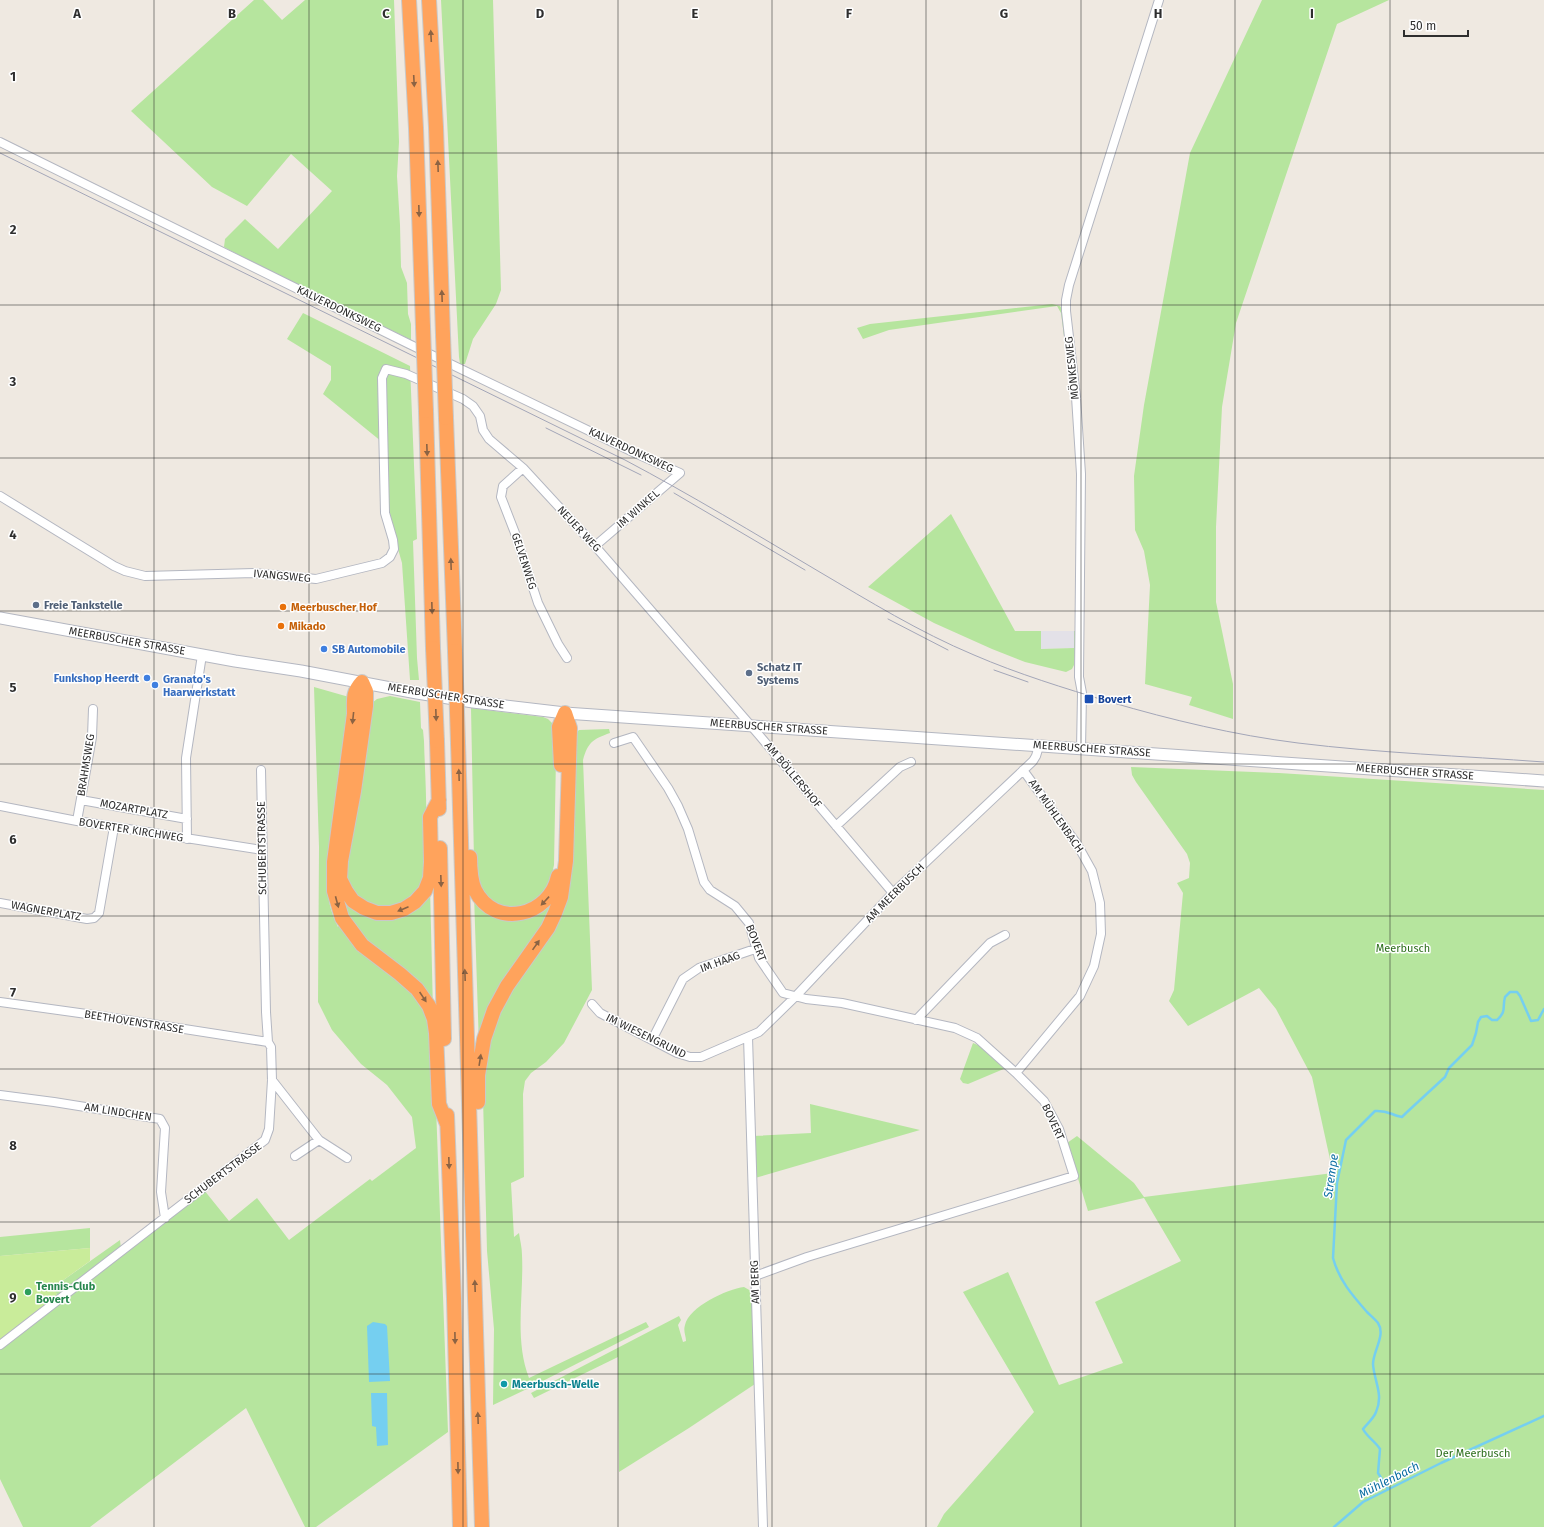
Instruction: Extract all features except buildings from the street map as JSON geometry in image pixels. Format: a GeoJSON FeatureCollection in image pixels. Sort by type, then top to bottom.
{"type":"FeatureCollection","features":[{"type":"Feature","properties":{"kind":"highway"},"geometry":{"type":"LineString","coordinates":[[409,0],[416,128],[439,800],[447,1124],[454,1299],[460,1527]]}},
{"type":"Feature","properties":{"kind":"highway"},"geometry":{"type":"LineString","coordinates":[[429,0],[436,127],[455,651],[482,1527]]}},
{"type":"Feature","properties":{"kind":"highway"},"geometry":{"type":"LineString","coordinates":[[439,800],[430,817],[430,878],[425,891],[416,902],[404,909],[391,913],[378,913],[364,908],[353,901],[340,879],[341,861],[354,791],[366,706],[366,691],[362,682],[355,689],[354,696],[354,714],[334,862],[334,891],[342,918],[362,945],[417,989],[429,1006],[434,1019],[436,1033],[439,1104],[447,1124]]}},
{"type":"Feature","properties":{"kind":"highway"},"geometry":{"type":"LineString","coordinates":[[460,808],[468,820],[471,871],[475,890],[492,909],[505,913],[514,914],[530,911],[540,906],[549,897],[554,889],[560,865],[561,781],[559,727],[565,713]]}},
{"type":"Feature","properties":{"kind":"highway"},"geometry":{"type":"LineString","coordinates":[[470,1154],[478,1122],[478,1075],[484,1039],[494,1010],[508,986],[548,928],[560,897],[566,861],[570,736],[570,728],[565,713]]}},
{"type":"Feature","properties":{"kind":"main road","name":"MEERBUSCHER STRASSE"},"geometry":{"type":"LineString","coordinates":[[0,618],[473,702],[565,713],[1544,781]]}},
{"type":"Feature","properties":{"kind":"street","name":"MÖNKESWEG"},"geometry":{"type":"LineString","coordinates":[[1082,749],[1082,693],[1079,677],[1081,474],[1076,397],[1066,300],[1069,285],[1159,0]]}},
{"type":"Feature","properties":{"kind":"street","name":"KALVERDONKSWEG"},"geometry":{"type":"LineString","coordinates":[[0,142],[630,451],[680,473]]}},
{"type":"Feature","properties":{"kind":"street","name":"NEUER WEG"},"geometry":{"type":"LineString","coordinates":[[386,369],[406,374],[462,399],[473,406],[480,416],[484,430],[489,439],[523,468],[595,546],[750,725]]}},
{"type":"Feature","properties":{"kind":"street","name":"IVANGSWEG"},"geometry":{"type":"LineString","coordinates":[[0,496],[114,566],[134,574],[175,576],[254,574],[316,579],[382,563],[390,557],[394,549],[393,540],[385,513],[382,378],[386,369]]}},
{"type":"Feature","properties":{"kind":"street","name":"GELVENWEG"},"geometry":{"type":"LineString","coordinates":[[523,468],[503,486],[501,497],[515,533],[538,604],[558,644],[567,658]]}},
{"type":"Feature","properties":{"kind":"street","name":"IM WINKEL"},"geometry":{"type":"LineString","coordinates":[[595,546],[680,473]]}},
{"type":"Feature","properties":{"kind":"street"},"geometry":{"type":"LineString","coordinates":[[187,839],[186,758],[202,655]]}},
{"type":"Feature","properties":{"kind":"street","name":"BRAHMSWEG"},"geometry":{"type":"LineString","coordinates":[[77,821],[92,737],[93,709]]}},
{"type":"Feature","properties":{"kind":"street","name":"AM BÖLLERSHOF"},"geometry":{"type":"LineString","coordinates":[[750,725],[893,893]]}},
{"type":"Feature","properties":{"kind":"street","name":"BOVERT"},"geometry":{"type":"LineString","coordinates":[[614,743],[633,737],[668,788],[678,806],[688,830],[704,882],[710,890],[735,906],[749,923],[759,958],[783,993],[795,997],[842,1004],[955,1028],[977,1038],[1016,1073],[1044,1101],[1059,1129],[1074,1176],[815,1255],[765,1271],[755,1276]]}},
{"type":"Feature","properties":{"kind":"street","name":"AM MEERBUSCH"},"geometry":{"type":"LineString","coordinates":[[748,1037],[759,1032],[767,1025],[893,893],[1023,770],[1036,756],[1040,746]]}},
{"type":"Feature","properties":{"kind":"street"},"geometry":{"type":"LineString","coordinates":[[836,826],[900,766],[911,762]]}},
{"type":"Feature","properties":{"kind":"street","name":"SCHUBERTSTRASSE"},"geometry":{"type":"LineString","coordinates":[[0,1345],[265,1140],[269,1128],[272,1080],[271,1047],[268,1042],[261,770]]}},
{"type":"Feature","properties":{"kind":"street","name":"AM MÜHLENBACH"},"geometry":{"type":"LineString","coordinates":[[1016,1073],[1080,996],[1094,966],[1101,934],[1100,903],[1092,871],[1078,844],[1023,770]]}},
{"type":"Feature","properties":{"kind":"street","name":"MOZARTPLATZ"},"geometry":{"type":"LineString","coordinates":[[81,800],[187,819]]}},
{"type":"Feature","properties":{"kind":"street","name":"BOVERTER KIRCHWEG"},"geometry":{"type":"LineString","coordinates":[[0,806],[77,821],[262,850]]}},
{"type":"Feature","properties":{"kind":"street","name":"WAGNERPLATZ"},"geometry":{"type":"LineString","coordinates":[[0,903],[87,919],[94,918],[98,913],[114,827]]}},
{"type":"Feature","properties":{"kind":"street"},"geometry":{"type":"LineString","coordinates":[[916,1020],[990,943],[1005,935]]}},
{"type":"Feature","properties":{"kind":"street","name":"IM HAAG"},"geometry":{"type":"LineString","coordinates":[[652,1040],[683,979],[699,968],[756,949]]}},
{"type":"Feature","properties":{"kind":"street","name":"BEETHOVENSTRASSE"},"geometry":{"type":"LineString","coordinates":[[0,1002],[268,1042]]}},
{"type":"Feature","properties":{"kind":"street","name":"IM WIESENGRUND"},"geometry":{"type":"LineString","coordinates":[[592,1004],[600,1013],[683,1056],[696,1058],[707,1056],[748,1037]]}},
{"type":"Feature","properties":{"kind":"street","name":"AM BERG"},"geometry":{"type":"LineString","coordinates":[[748,1037],[763,1527]]}},
{"type":"Feature","properties":{"kind":"street"},"geometry":{"type":"LineString","coordinates":[[272,1080],[319,1140],[347,1158]]}},
{"type":"Feature","properties":{"kind":"street","name":"AM LINDCHEN"},"geometry":{"type":"LineString","coordinates":[[0,1095],[160,1119],[165,1128],[161,1192],[165,1218]]}},
{"type":"Feature","properties":{"kind":"street"},"geometry":{"type":"LineString","coordinates":[[295,1156],[319,1140]]}},
{"type":"Feature","properties":{"kind":"shaded area"},"geometry":{"type":"Polygon","coordinates":[[[1041,631],[1074,631],[1074,648],[1041,649],[1041,631]]]}},
{"type":"Feature","properties":{"kind":"green space"},"geometry":{"type":"Polygon","coordinates":[[[254,0],[263,0],[282,20],[305,0],[394,0],[399,142],[397,176],[401,267],[407,283],[411,340],[257,265],[224,247],[225,239],[245,219],[278,249],[332,191],[291,154],[247,206],[212,187],[131,111],[254,0]]]}},
{"type":"Feature","properties":{"kind":"green space"},"geometry":{"type":"Polygon","coordinates":[[[441,0],[493,0],[501,290],[496,304],[473,339],[465,364],[460,364],[459,357],[441,0]]]}},
{"type":"Feature","properties":{"kind":"green space"},"geometry":{"type":"Polygon","coordinates":[[[1262,0],[1389,0],[1337,24],[1236,323],[1222,407],[1216,527],[1216,602],[1233,684],[1233,719],[1189,705],[1192,697],[1145,684],[1150,585],[1144,551],[1135,530],[1134,476],[1144,405],[1190,153],[1262,0]]]}},
{"type":"Feature","properties":{"kind":"green space"},"geometry":{"type":"Polygon","coordinates":[[[1052,304],[1060,306],[1064,311],[1072,398],[1061,313],[1057,306],[889,330],[863,339],[857,328],[870,324],[1052,304]]]}},
{"type":"Feature","properties":{"kind":"green space"},"geometry":{"type":"Polygon","coordinates":[[[303,313],[410,366],[417,539],[413,541],[419,680],[410,680],[402,563],[388,514],[387,446],[323,394],[331,380],[331,366],[287,339],[303,313]]]}},
{"type":"Feature","properties":{"kind":"green space"},"geometry":{"type":"Polygon","coordinates":[[[951,514],[1015,631],[1041,631],[1041,649],[1074,648],[1074,631],[1077,631],[1074,665],[1072,669],[1066,672],[1025,662],[992,649],[934,623],[868,587],[951,514]]]}},
{"type":"Feature","properties":{"kind":"green space"},"geometry":{"type":"Polygon","coordinates":[[[314,687],[349,697],[328,868],[327,883],[332,912],[338,927],[339,924],[414,994],[423,1007],[431,1030],[434,1052],[448,1432],[316,1527],[305,1527],[246,1408],[90,1527],[23,1527],[0,1479],[0,1347],[204,1190],[229,1221],[257,1198],[289,1240],[370,1179],[372,1181],[416,1148],[412,1117],[387,1085],[361,1064],[332,1030],[318,1002],[319,847],[314,687]]]}},
{"type":"Feature","properties":{"kind":"green space"},"geometry":{"type":"Polygon","coordinates":[[[390,696],[420,702],[421,728],[423,730],[424,741],[426,796],[425,867],[424,877],[420,888],[412,897],[402,903],[391,906],[380,906],[369,904],[359,897],[352,888],[347,878],[347,862],[372,703],[377,699],[390,696]]]}},
{"type":"Feature","properties":{"kind":"green space"},"geometry":{"type":"Polygon","coordinates":[[[471,708],[543,717],[552,723],[555,732],[554,865],[552,874],[544,892],[531,905],[511,908],[493,902],[481,889],[474,861],[471,708]]]}},
{"type":"Feature","properties":{"kind":"green space"},"geometry":{"type":"Polygon","coordinates":[[[609,729],[610,733],[595,739],[589,745],[583,760],[592,990],[564,1043],[546,1062],[531,1073],[525,1081],[523,1094],[524,1177],[511,1183],[514,1237],[519,1233],[522,1250],[521,1333],[524,1363],[529,1378],[646,1322],[649,1327],[493,1405],[494,1329],[487,1251],[483,1098],[484,1076],[490,1038],[507,996],[550,934],[577,732],[579,730],[609,729]]]}},
{"type":"Feature","properties":{"kind":"green space","name":"Meerbusch"},"geometry":{"type":"Polygon","coordinates":[[[1131,767],[1279,773],[1544,790],[1544,1527],[937,1527],[944,1514],[1034,1412],[963,1292],[1008,1272],[1059,1385],[1123,1363],[1095,1302],[1181,1261],[1144,1198],[1088,1211],[1067,1143],[1077,1136],[1134,1183],[1144,1197],[1333,1173],[1312,1077],[1276,1009],[1259,988],[1188,1026],[1169,1001],[1174,990],[1183,893],[1177,883],[1189,878],[1190,863],[1187,854],[1136,782],[1132,775],[1131,767]]]}},
{"type":"Feature","properties":{"kind":"green space"},"geometry":{"type":"Polygon","coordinates":[[[430,887],[433,1011],[373,950],[343,914],[342,892],[378,916],[430,887]]]}},
{"type":"Feature","properties":{"kind":"green space"},"geometry":{"type":"Polygon","coordinates":[[[474,895],[498,915],[558,896],[479,1046],[474,895]]]}},
{"type":"Feature","properties":{"kind":"green space"},"geometry":{"type":"Polygon","coordinates":[[[973,1043],[982,1047],[1006,1068],[968,1084],[963,1083],[960,1079],[973,1043]]]}},
{"type":"Feature","properties":{"kind":"green space"},"geometry":{"type":"Polygon","coordinates":[[[810,1104],[920,1130],[755,1178],[753,1136],[811,1133],[810,1104]]]}},
{"type":"Feature","properties":{"kind":"green space"},"geometry":{"type":"Polygon","coordinates":[[[90,1228],[90,1248],[0,1256],[0,1237],[90,1228]]]}},
{"type":"Feature","properties":{"kind":"green space"},"geometry":{"type":"Polygon","coordinates":[[[120,1240],[121,1249],[57,1298],[55,1286],[120,1240]]]}},
{"type":"Feature","properties":{"kind":"green space","name":"Tennis-Club Bovert"},"geometry":{"type":"Polygon","coordinates":[[[90,1248],[90,1261],[55,1286],[57,1298],[0,1341],[0,1256],[90,1248]]]}},
{"type":"Feature","properties":{"kind":"green space"},"geometry":{"type":"Polygon","coordinates":[[[744,1287],[751,1291],[752,1297],[755,1384],[619,1472],[618,1357],[534,1398],[531,1393],[679,1316],[681,1320],[678,1325],[683,1342],[686,1341],[684,1327],[688,1318],[694,1312],[719,1295],[744,1287]]]}},
{"type":"Feature","properties":{"kind":"water"},"geometry":{"type":"Polygon","coordinates":[[[373,1322],[385,1324],[387,1326],[390,1381],[369,1382],[367,1326],[373,1322]]]}},
{"type":"Feature","properties":{"kind":"water"},"geometry":{"type":"Polygon","coordinates":[[[371,1393],[387,1393],[388,1445],[377,1446],[376,1427],[372,1426],[371,1393]]]}},
{"type":"Feature","properties":{"kind":"waterway","name":"Strempe"},"geometry":{"type":"LineString","coordinates":[[1388,1489],[1378,1473],[1380,1449],[1363,1429],[1374,1416],[1378,1406],[1379,1394],[1373,1364],[1381,1333],[1380,1328],[1378,1323],[1361,1306],[1351,1293],[1339,1273],[1333,1258],[1337,1183],[1346,1140],[1375,1111],[1383,1111],[1402,1117],[1445,1077],[1449,1068],[1472,1045],[1478,1022],[1481,1017],[1487,1016],[1492,1020],[1497,1020],[1500,1017],[1503,1012],[1505,997],[1510,992],[1517,992],[1520,996],[1531,1021],[1538,1020],[1544,1009]]}},
{"type":"Feature","properties":{"kind":"waterway","name":"Mühlenbach"},"geometry":{"type":"LineString","coordinates":[[1334,1527],[1363,1502],[1441,1463],[1544,1416]]}},
{"type":"Feature","properties":{"kind":"tram line"},"geometry":{"type":"LineString","coordinates":[[0,153],[625,460],[698,500],[894,616],[954,646],[991,662],[1110,702],[1180,721],[1250,736],[1298,743],[1359,749],[1544,762]]}},
{"type":"Feature","properties":{"kind":"tram line"},"geometry":{"type":"LineString","coordinates":[[546,428],[641,475]]}},
{"type":"Feature","properties":{"kind":"tram line"},"geometry":{"type":"LineString","coordinates":[[674,493],[805,570]]}},
{"type":"Feature","properties":{"kind":"tram line"},"geometry":{"type":"LineString","coordinates":[[888,619],[948,650]]}},
{"type":"Feature","properties":{"kind":"tram line"},"geometry":{"type":"LineString","coordinates":[[994,670],[1028,682]]}},
{"type":"Feature","properties":{"kind":"place","name":"Freie Tankstelle"},"geometry":{"type":"Point","coordinates":[36,605]}},
{"type":"Feature","properties":{"kind":"place","name":"Meerbuscher Hof"},"geometry":{"type":"Point","coordinates":[283,607]}},
{"type":"Feature","properties":{"kind":"place","name":"Mikado"},"geometry":{"type":"Point","coordinates":[281,626]}},
{"type":"Feature","properties":{"kind":"place","name":"SB Automobile"},"geometry":{"type":"Point","coordinates":[324,649]}},
{"type":"Feature","properties":{"kind":"place","name":"Schatz IT Systems"},"geometry":{"type":"Point","coordinates":[749,673]}},
{"type":"Feature","properties":{"kind":"place","name":"Funkshop Heerdt"},"geometry":{"type":"Point","coordinates":[147,678]}},
{"type":"Feature","properties":{"kind":"place","name":"Granato's Haarwerkstatt"},"geometry":{"type":"Point","coordinates":[155,685]}},
{"type":"Feature","properties":{"kind":"place","name":"Bovert"},"geometry":{"type":"Point","coordinates":[1089,699]}},
{"type":"Feature","properties":{"kind":"place","name":"Tennis-Club Bovert"},"geometry":{"type":"Point","coordinates":[28,1292]}},
{"type":"Feature","properties":{"kind":"place","name":"Meerbusch-Welle"},"geometry":{"type":"Point","coordinates":[504,1384]}},
{"type":"Feature","properties":{"kind":"park label","name":"Der Meerbusch"},"geometry":{"type":"Point","coordinates":[1473,1453]}}]}
